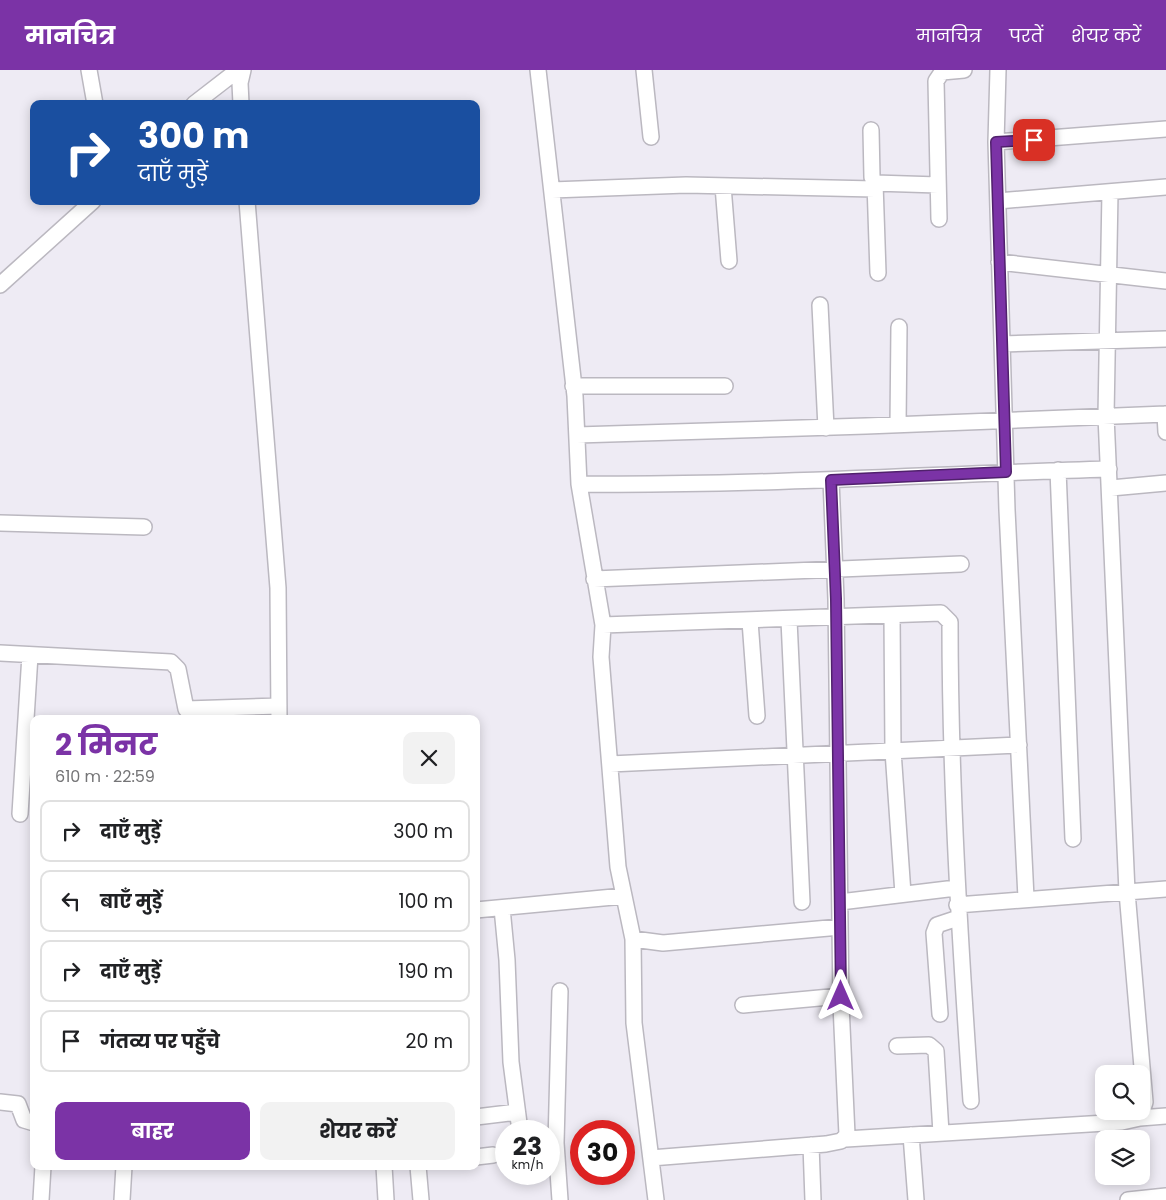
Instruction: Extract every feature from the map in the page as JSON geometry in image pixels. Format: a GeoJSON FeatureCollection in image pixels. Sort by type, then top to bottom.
{"type":"FeatureCollection","features":[{"type":"Feature","properties":{"kind":"street"},"geometry":{"type":"LineString","coordinates":[[89,70],[93,100]]}},
{"type":"Feature","properties":{"kind":"street"},"geometry":{"type":"LineString","coordinates":[[199,100],[238,70]]}},
{"type":"Feature","properties":{"kind":"street"},"geometry":{"type":"LineString","coordinates":[[241,100],[240,83],[243,70]]}},
{"type":"Feature","properties":{"kind":"street"},"geometry":{"type":"LineString","coordinates":[[538,70],[574,386],[580,484],[603,625],[601,657],[618,867],[633,939],[634,1023],[655,1200]]}},
{"type":"Feature","properties":{"kind":"street"},"geometry":{"type":"LineString","coordinates":[[644,70],[652,137]]}},
{"type":"Feature","properties":{"kind":"street"},"geometry":{"type":"LineString","coordinates":[[939,218],[936,81],[942,72],[964,70]]}},
{"type":"Feature","properties":{"kind":"street"},"geometry":{"type":"LineString","coordinates":[[998,70],[996,142],[1004,421],[1026,898]]}},
{"type":"Feature","properties":{"kind":"street"},"geometry":{"type":"LineString","coordinates":[[996,142],[1166,129]]}},
{"type":"Feature","properties":{"kind":"street"},"geometry":{"type":"LineString","coordinates":[[871,130],[878,273]]}},
{"type":"Feature","properties":{"kind":"street"},"geometry":{"type":"LineString","coordinates":[[552,190],[686,185],[938,185]]}},
{"type":"Feature","properties":{"kind":"street"},"geometry":{"type":"LineString","coordinates":[[723,186],[729,261]]}},
{"type":"Feature","properties":{"kind":"street"},"geometry":{"type":"LineString","coordinates":[[998,201],[1166,187]]}},
{"type":"Feature","properties":{"kind":"street"},"geometry":{"type":"LineString","coordinates":[[1110,192],[1107,273],[1106,416],[1127,892],[1141,1065]]}},
{"type":"Feature","properties":{"kind":"street"},"geometry":{"type":"LineString","coordinates":[[0,285],[89,205]]}},
{"type":"Feature","properties":{"kind":"street"},"geometry":{"type":"LineString","coordinates":[[0,653],[171,662],[178,669],[186,709],[279,713],[278,588],[247,205]]}},
{"type":"Feature","properties":{"kind":"street"},"geometry":{"type":"LineString","coordinates":[[999,262],[1166,281]]}},
{"type":"Feature","properties":{"kind":"street"},"geometry":{"type":"LineString","coordinates":[[820,305],[826,428]]}},
{"type":"Feature","properties":{"kind":"street"},"geometry":{"type":"LineString","coordinates":[[898,425],[899,327]]}},
{"type":"Feature","properties":{"kind":"street"},"geometry":{"type":"LineString","coordinates":[[1002,344],[1166,339]]}},
{"type":"Feature","properties":{"kind":"street"},"geometry":{"type":"LineString","coordinates":[[574,386],[725,386]]}},
{"type":"Feature","properties":{"kind":"street"},"geometry":{"type":"LineString","coordinates":[[577,435],[826,428],[1166,414],[1166,432]]}},
{"type":"Feature","properties":{"kind":"street"},"geometry":{"type":"LineString","coordinates":[[580,484],[659,485],[1109,469]]}},
{"type":"Feature","properties":{"kind":"street"},"geometry":{"type":"LineString","coordinates":[[1058,470],[1073,839]]}},
{"type":"Feature","properties":{"kind":"street"},"geometry":{"type":"LineString","coordinates":[[831,480],[836,618],[841,996],[848,1131],[846,1139]]}},
{"type":"Feature","properties":{"kind":"street"},"geometry":{"type":"LineString","coordinates":[[1110,488],[1166,483]]}},
{"type":"Feature","properties":{"kind":"street"},"geometry":{"type":"LineString","coordinates":[[0,523],[144,528]]}},
{"type":"Feature","properties":{"kind":"street"},"geometry":{"type":"LineString","coordinates":[[594,579],[961,564]]}},
{"type":"Feature","properties":{"kind":"street"},"geometry":{"type":"LineString","coordinates":[[603,625],[789,620],[941,613],[950,622],[950,749],[956,888],[971,1101]]}},
{"type":"Feature","properties":{"kind":"street"},"geometry":{"type":"LineString","coordinates":[[892,615],[893,751],[903,894]]}},
{"type":"Feature","properties":{"kind":"street"},"geometry":{"type":"LineString","coordinates":[[789,620],[802,902]]}},
{"type":"Feature","properties":{"kind":"street"},"geometry":{"type":"LineString","coordinates":[[750,621],[757,716]]}},
{"type":"Feature","properties":{"kind":"street"},"geometry":{"type":"LineString","coordinates":[[20,814],[30,655]]}},
{"type":"Feature","properties":{"kind":"street"},"geometry":{"type":"LineString","coordinates":[[610,764],[1019,745]]}},
{"type":"Feature","properties":{"kind":"street"},"geometry":{"type":"LineString","coordinates":[[840,902],[956,888]]}},
{"type":"Feature","properties":{"kind":"street"},"geometry":{"type":"LineString","coordinates":[[940,1014],[934,933],[937,925],[958,911],[1026,898],[1166,889]]}},
{"type":"Feature","properties":{"kind":"street"},"geometry":{"type":"LineString","coordinates":[[480,910],[624,896]]}},
{"type":"Feature","properties":{"kind":"street"},"geometry":{"type":"LineString","coordinates":[[502,908],[507,960],[511,1062],[518,1120]]}},
{"type":"Feature","properties":{"kind":"street"},"geometry":{"type":"LineString","coordinates":[[633,939],[663,942],[840,927]]}},
{"type":"Feature","properties":{"kind":"street"},"geometry":{"type":"LineString","coordinates":[[560,991],[556,1143],[560,1200]]}},
{"type":"Feature","properties":{"kind":"street"},"geometry":{"type":"LineString","coordinates":[[742,1005],[841,996]]}},
{"type":"Feature","properties":{"kind":"street"},"geometry":{"type":"LineString","coordinates":[[896,1046],[930,1045],[936,1051],[941,1133]]}},
{"type":"Feature","properties":{"kind":"street"},"geometry":{"type":"LineString","coordinates":[[0,1102],[18,1104],[24,1120],[30,1122]]}},
{"type":"Feature","properties":{"kind":"street"},"geometry":{"type":"LineString","coordinates":[[480,1117],[517,1112]]}},
{"type":"Feature","properties":{"kind":"street"},"geometry":{"type":"LineString","coordinates":[[1150,1117],[1166,1116]]}},
{"type":"Feature","properties":{"kind":"street"},"geometry":{"type":"LineString","coordinates":[[651,1158],[811,1145],[846,1139],[1131,1120]]}},
{"type":"Feature","properties":{"kind":"street"},"geometry":{"type":"LineString","coordinates":[[912,1135],[916,1200]]}},
{"type":"Feature","properties":{"kind":"street"},"geometry":{"type":"LineString","coordinates":[[811,1145],[813,1200]]}},
{"type":"Feature","properties":{"kind":"street"},"geometry":{"type":"LineString","coordinates":[[480,1156],[493,1155]]}},
{"type":"Feature","properties":{"kind":"street"},"geometry":{"type":"LineString","coordinates":[[41,1200],[43,1170]]}},
{"type":"Feature","properties":{"kind":"street"},"geometry":{"type":"LineString","coordinates":[[122,1200],[124,1170]]}},
{"type":"Feature","properties":{"kind":"street"},"geometry":{"type":"LineString","coordinates":[[384,1170],[386,1200]]}},
{"type":"Feature","properties":{"kind":"street"},"geometry":{"type":"LineString","coordinates":[[418,1170],[421,1200]]}},
{"type":"Feature","properties":{"kind":"street"},"geometry":{"type":"LineString","coordinates":[[1128,1200],[1166,1196]]}},
{"type":"Feature","properties":{"kind":"route"},"geometry":{"type":"LineString","coordinates":[[841,996],[836,599],[831,480],[1006,472],[996,142],[1034,140]]}}]}
